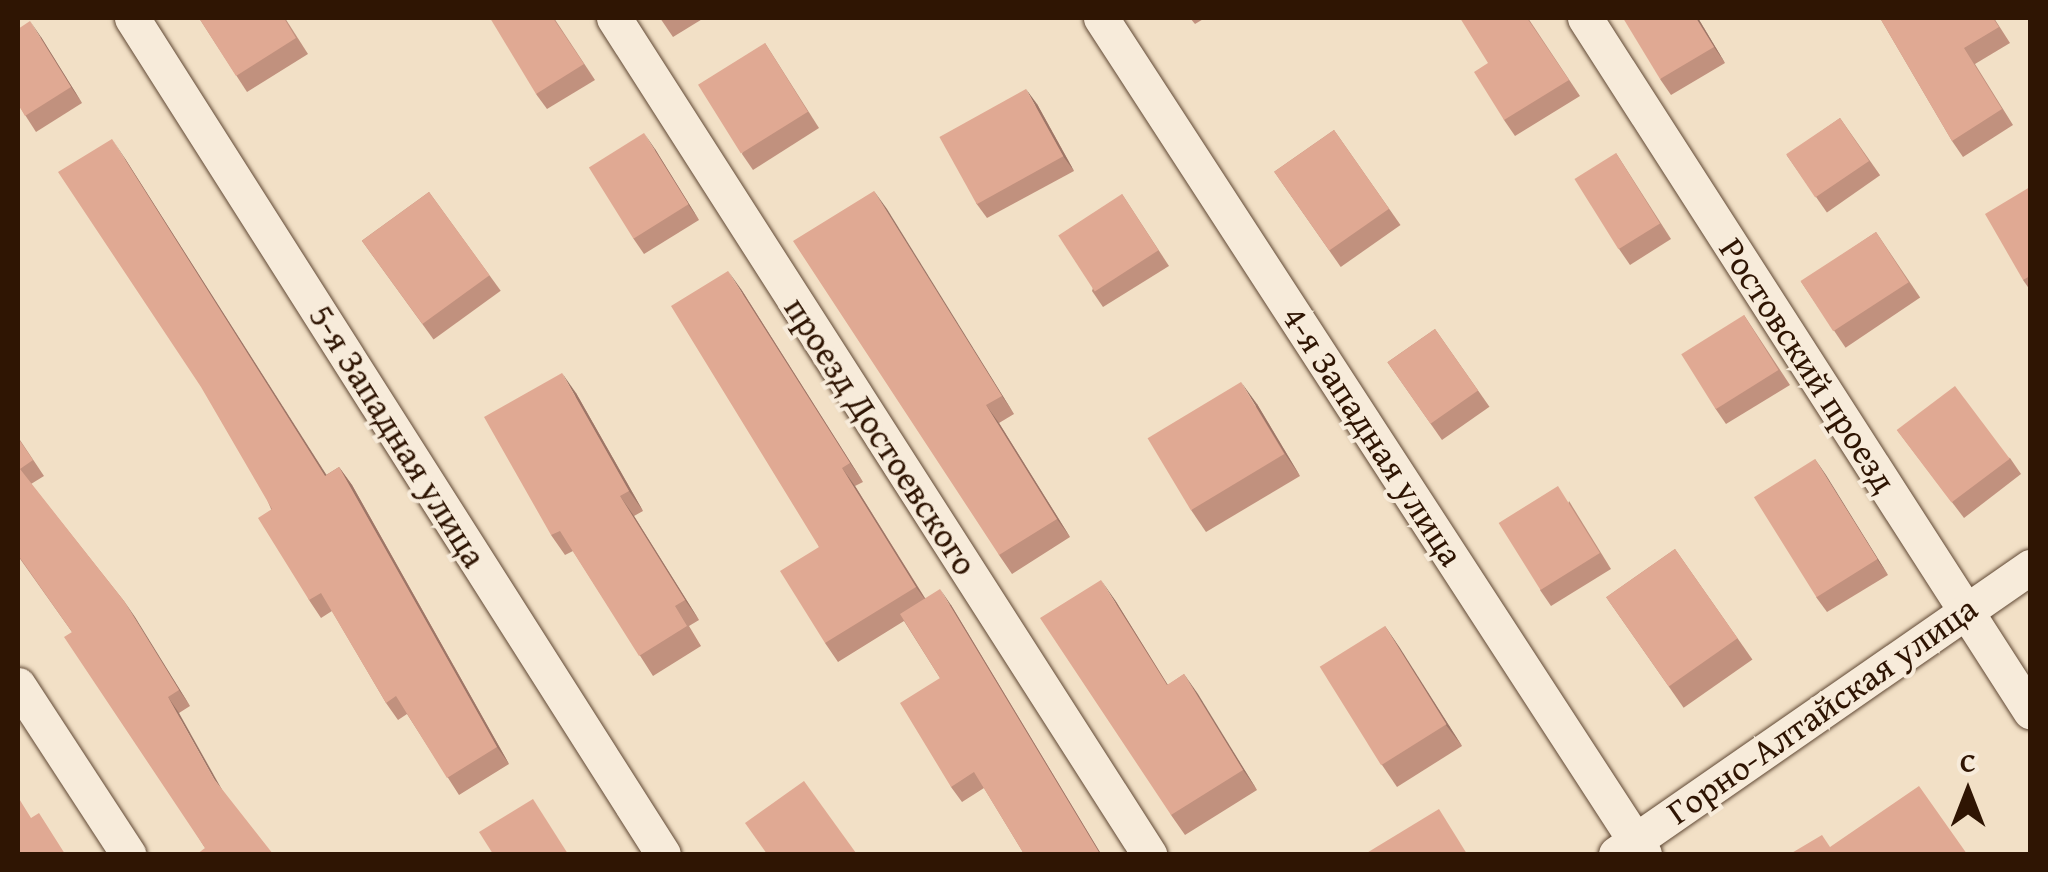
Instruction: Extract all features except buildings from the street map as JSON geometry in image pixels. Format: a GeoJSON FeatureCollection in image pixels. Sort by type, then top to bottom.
{"type":"FeatureCollection","features":[{"type":"Feature","properties":{"kind":"street","name":"5-я Западная улица"},"geometry":{"type":"LineString","coordinates":[[132,18],[664,854]]}},
{"type":"Feature","properties":{"kind":"street","name":"проезд Достоевского"},"geometry":{"type":"LineString","coordinates":[[614,18],[1149,854]]}},
{"type":"Feature","properties":{"kind":"street","name":"4-я Западная улица"},"geometry":{"type":"LineString","coordinates":[[1101,18],[1632,850]]}},
{"type":"Feature","properties":{"kind":"street","name":"Ростовский проезд"},"geometry":{"type":"LineString","coordinates":[[1586,18],[2030,711]]}},
{"type":"Feature","properties":{"kind":"street","name":"Горно-Алтайская улица"},"geometry":{"type":"LineString","coordinates":[[1632,850],[1964,609],[2030,567]]}},
{"type":"Feature","properties":{"kind":"street"},"geometry":{"type":"LineString","coordinates":[[18,685],[128,854]]}}]}
